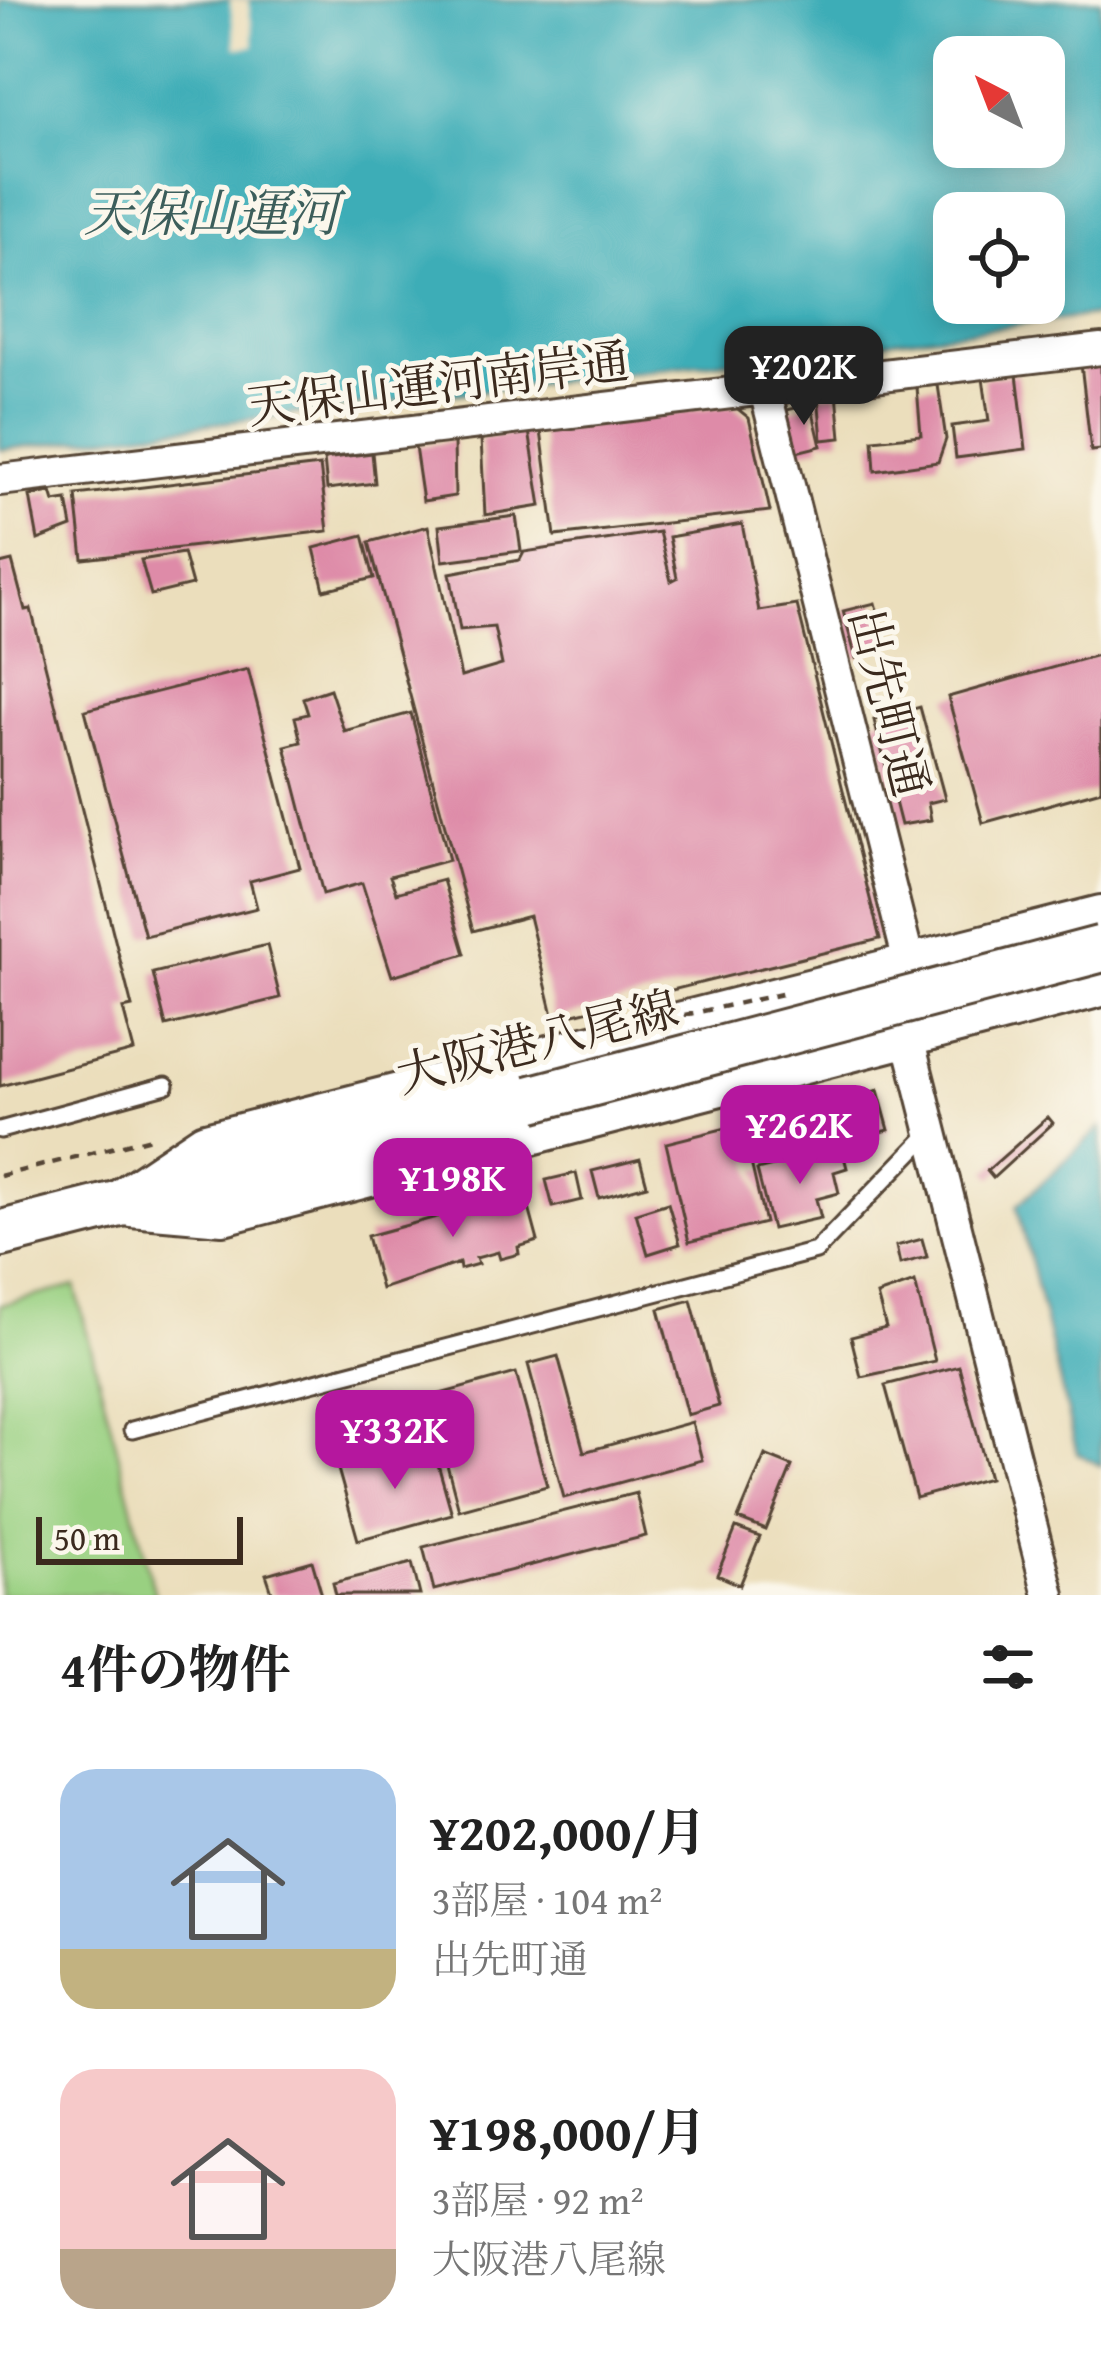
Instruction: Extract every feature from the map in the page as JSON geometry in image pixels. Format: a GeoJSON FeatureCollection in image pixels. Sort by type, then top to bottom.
{"type":"FeatureCollection","features":[{"type":"Feature","properties":{"kind":"main road","name":"大阪港八尾線"},"geometry":{"type":"LineString","coordinates":[[0,1234],[1101,949]]}},
{"type":"Feature","properties":{"kind":"street","name":"天保山運河南岸通"},"geometry":{"type":"LineString","coordinates":[[0,480],[1101,349]]}},
{"type":"Feature","properties":{"kind":"street","name":"出先町通"},"geometry":{"type":"LineString","coordinates":[[765,390],[910,966],[908,1038],[930,1133],[1049,1595]]}},
{"type":"Feature","properties":{"kind":"street"},"geometry":{"type":"LineString","coordinates":[[118,1204],[206,1144],[1101,917]]}},
{"type":"Feature","properties":{"kind":"street"},"geometry":{"type":"LineString","coordinates":[[118,1204],[223,1213],[1101,985]]}},
{"type":"Feature","properties":{"kind":"lane"},"geometry":{"type":"LineString","coordinates":[[0,1130],[166,1085]]}},
{"type":"Feature","properties":{"kind":"lane"},"geometry":{"type":"LineString","coordinates":[[132,1430],[816,1251],[930,1133]]}},
{"type":"Feature","properties":{"kind":"path"},"geometry":{"type":"LineString","coordinates":[[579,1039],[778,993],[799,994]]}},
{"type":"Feature","properties":{"kind":"green space"},"geometry":{"type":"Polygon","coordinates":[[[75,1286],[155,1595],[0,1595],[0,1305],[75,1286]]]}},
{"type":"Feature","properties":{"kind":"water","name":"天保山運河"},"geometry":{"type":"Polygon","coordinates":[[[0,0],[1101,0],[1101,315],[1065,319],[1065,192],[933,192],[933,324],[1028,324],[0,450],[0,0]]]}},
{"type":"Feature","properties":{"kind":"water"},"geometry":{"type":"Polygon","coordinates":[[[1101,1127],[1101,1466],[1077,1453],[1017,1206],[1101,1127]]]}},
{"type":"Feature","properties":{"kind":"pier"},"geometry":{"type":"Polygon","coordinates":[[[230,0],[248,0],[254,46],[236,48],[230,0]]]}},
{"type":"Feature","properties":{"kind":"building"},"geometry":{"type":"Polygon","coordinates":[[[1101,362],[1101,450],[1091,451],[1081,364],[1101,362]]]}},
{"type":"Feature","properties":{"kind":"building"},"geometry":{"type":"Polygon","coordinates":[[[1017,374],[1026,449],[956,458],[952,426],[989,421],[983,378],[1017,374]]]}},
{"type":"Feature","properties":{"kind":"building"},"geometry":{"type":"Polygon","coordinates":[[[938,385],[946,439],[938,462],[875,471],[873,440],[921,435],[917,387],[938,385]]]}},
{"type":"Feature","properties":{"kind":"building"},"geometry":{"type":"Polygon","coordinates":[[[837,393],[841,438],[822,440],[818,395],[837,393]]]}},
{"type":"Feature","properties":{"kind":"building"},"geometry":{"type":"Polygon","coordinates":[[[811,404],[821,446],[797,452],[787,410],[811,404]]]}},
{"type":"Feature","properties":{"kind":"building"},"geometry":{"type":"Polygon","coordinates":[[[733,405],[749,418],[770,511],[555,536],[541,431],[733,405]]]}},
{"type":"Feature","properties":{"kind":"building"},"geometry":{"type":"Polygon","coordinates":[[[529,431],[541,506],[485,515],[481,439],[529,431]]]}},
{"type":"Feature","properties":{"kind":"building"},"geometry":{"type":"Polygon","coordinates":[[[454,441],[455,496],[423,501],[415,447],[454,441]]]}},
{"type":"Feature","properties":{"kind":"building"},"geometry":{"type":"Polygon","coordinates":[[[372,453],[375,483],[327,489],[324,459],[372,453]]]}},
{"type":"Feature","properties":{"kind":"building"},"geometry":{"type":"Polygon","coordinates":[[[320,466],[328,531],[83,559],[76,495],[320,466]]]}},
{"type":"Feature","properties":{"kind":"building"},"geometry":{"type":"Polygon","coordinates":[[[51,492],[54,502],[67,500],[72,527],[38,540],[30,496],[51,492]]]}},
{"type":"Feature","properties":{"kind":"building"},"geometry":{"type":"Polygon","coordinates":[[[516,516],[521,551],[443,561],[439,526],[516,516]]]}},
{"type":"Feature","properties":{"kind":"building"},"geometry":{"type":"Polygon","coordinates":[[[742,524],[759,611],[797,605],[880,939],[554,1019],[529,916],[473,931],[369,542],[428,526],[461,677],[502,665],[494,627],[460,630],[450,573],[520,560],[524,552],[659,532],[671,581],[677,578],[669,537],[742,524]]]}},
{"type":"Feature","properties":{"kind":"building"},"geometry":{"type":"Polygon","coordinates":[[[363,535],[374,578],[324,590],[314,548],[363,535]]]}},
{"type":"Feature","properties":{"kind":"building"},"geometry":{"type":"Polygon","coordinates":[[[183,553],[192,585],[151,595],[141,560],[183,553]]]}},
{"type":"Feature","properties":{"kind":"building"},"geometry":{"type":"Polygon","coordinates":[[[12,561],[25,610],[31,609],[132,1007],[123,1009],[134,1051],[0,1086],[0,564],[12,561]]]}},
{"type":"Feature","properties":{"kind":"building"},"geometry":{"type":"Polygon","coordinates":[[[875,603],[886,643],[856,658],[843,611],[875,603]]]}},
{"type":"Feature","properties":{"kind":"building"},"geometry":{"type":"Polygon","coordinates":[[[1101,654],[1101,790],[983,823],[948,697],[1101,654]]]}},
{"type":"Feature","properties":{"kind":"building"},"geometry":{"type":"Polygon","coordinates":[[[248,669],[300,868],[250,881],[257,908],[145,936],[85,710],[248,669]]]}},
{"type":"Feature","properties":{"kind":"building"},"geometry":{"type":"Polygon","coordinates":[[[330,689],[344,731],[411,713],[449,860],[390,876],[396,893],[443,880],[465,954],[392,976],[362,883],[323,894],[285,746],[301,742],[295,717],[308,714],[303,698],[330,689]]]}},
{"type":"Feature","properties":{"kind":"building"},"geometry":{"type":"Polygon","coordinates":[[[920,707],[945,799],[928,803],[931,820],[901,825],[874,720],[920,707]]]}},
{"type":"Feature","properties":{"kind":"building"},"geometry":{"type":"Polygon","coordinates":[[[267,945],[280,998],[166,1026],[153,973],[267,945]]]}},
{"type":"Feature","properties":{"kind":"building"},"geometry":{"type":"Polygon","coordinates":[[[878,1090],[889,1130],[786,1157],[776,1117],[878,1090]]]}},
{"type":"Feature","properties":{"kind":"building"},"geometry":{"type":"Polygon","coordinates":[[[1048,1117],[1053,1123],[993,1178],[987,1171],[1048,1117]]]}},
{"type":"Feature","properties":{"kind":"building"},"geometry":{"type":"Polygon","coordinates":[[[742,1124],[765,1223],[689,1242],[666,1143],[742,1124]]]}},
{"type":"Feature","properties":{"kind":"building"},"geometry":{"type":"Polygon","coordinates":[[[842,1149],[847,1168],[834,1172],[839,1193],[816,1199],[821,1218],[772,1229],[757,1170],[842,1149]]]}},
{"type":"Feature","properties":{"kind":"building"},"geometry":{"type":"Polygon","coordinates":[[[640,1159],[647,1185],[599,1198],[592,1171],[640,1159]]]}},
{"type":"Feature","properties":{"kind":"building"},"geometry":{"type":"Polygon","coordinates":[[[576,1173],[582,1200],[553,1207],[546,1180],[576,1173]]]}},
{"type":"Feature","properties":{"kind":"building"},"geometry":{"type":"Polygon","coordinates":[[[525,1193],[538,1241],[518,1247],[519,1254],[500,1259],[498,1252],[476,1258],[478,1264],[460,1269],[459,1263],[381,1289],[367,1236],[525,1193]]]}},
{"type":"Feature","properties":{"kind":"building"},"geometry":{"type":"Polygon","coordinates":[[[668,1203],[680,1244],[648,1254],[636,1213],[668,1203]]]}},
{"type":"Feature","properties":{"kind":"building"},"geometry":{"type":"Polygon","coordinates":[[[922,1239],[927,1257],[900,1264],[896,1246],[922,1239]]]}},
{"type":"Feature","properties":{"kind":"building"},"geometry":{"type":"Polygon","coordinates":[[[915,1282],[935,1361],[861,1377],[851,1337],[886,1328],[877,1295],[915,1282]]]}},
{"type":"Feature","properties":{"kind":"building"},"geometry":{"type":"Polygon","coordinates":[[[691,1300],[719,1406],[687,1415],[659,1309],[691,1300]]]}},
{"type":"Feature","properties":{"kind":"building"},"geometry":{"type":"Polygon","coordinates":[[[558,1356],[584,1452],[692,1422],[702,1460],[564,1498],[528,1364],[558,1356]]]}},
{"type":"Feature","properties":{"kind":"building"},"geometry":{"type":"Polygon","coordinates":[[[959,1366],[989,1478],[916,1498],[885,1385],[959,1366]]]}},
{"type":"Feature","properties":{"kind":"building"},"geometry":{"type":"Polygon","coordinates":[[[516,1373],[547,1486],[459,1510],[429,1397],[516,1373]]]}},
{"type":"Feature","properties":{"kind":"building"},"geometry":{"type":"Polygon","coordinates":[[[432,1443],[452,1514],[358,1540],[338,1469],[432,1443]]]}},
{"type":"Feature","properties":{"kind":"building"},"geometry":{"type":"Polygon","coordinates":[[[765,1455],[792,1466],[766,1530],[738,1519],[765,1455]]]}},
{"type":"Feature","properties":{"kind":"building"},"geometry":{"type":"Polygon","coordinates":[[[636,1493],[646,1536],[434,1590],[423,1547],[636,1493]]]}},
{"type":"Feature","properties":{"kind":"building"},"geometry":{"type":"Polygon","coordinates":[[[736,1528],[760,1537],[740,1585],[717,1575],[736,1528]]]}},
{"type":"Feature","properties":{"kind":"building"},"geometry":{"type":"Polygon","coordinates":[[[312,1561],[322,1595],[273,1595],[266,1574],[312,1561]]]}},
{"type":"Feature","properties":{"kind":"building"},"geometry":{"type":"Polygon","coordinates":[[[412,1563],[420,1595],[336,1595],[333,1583],[412,1563]]]}}]}
